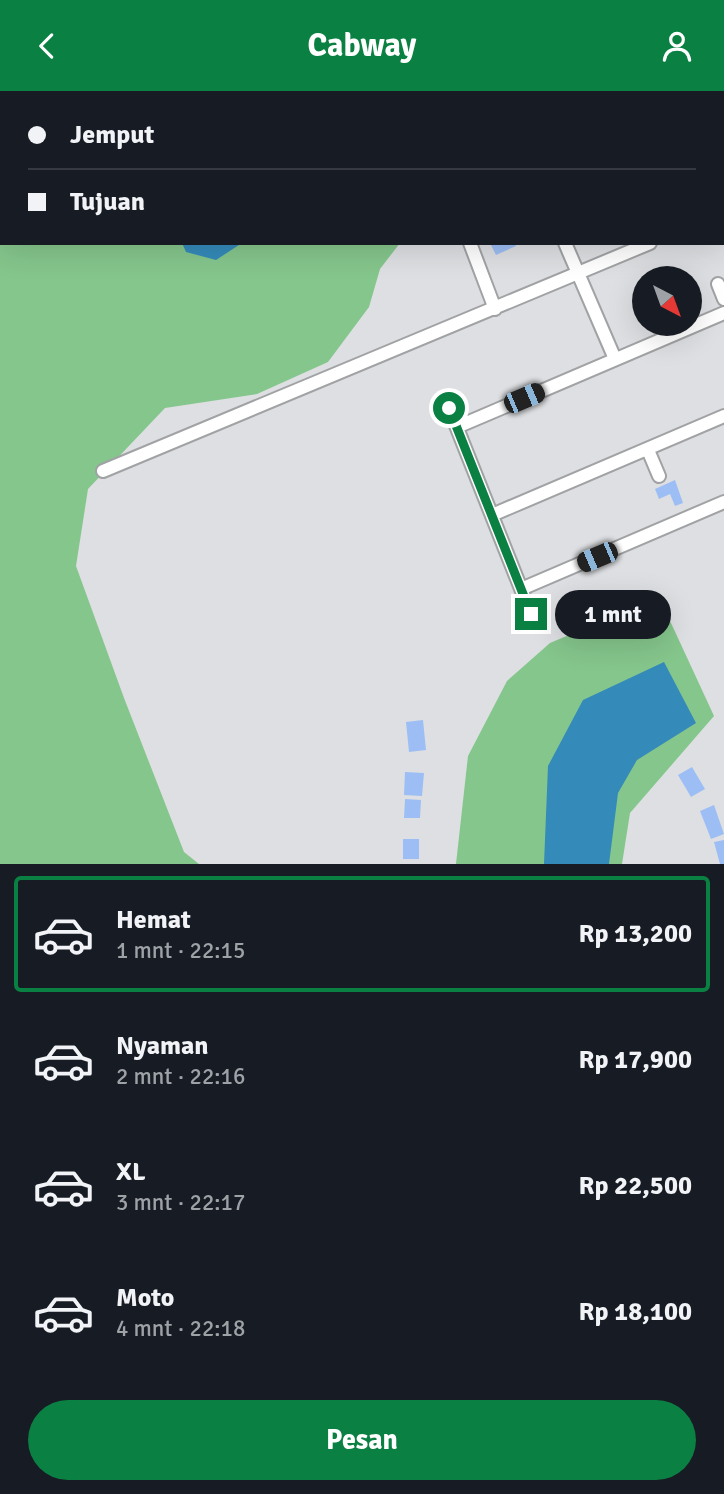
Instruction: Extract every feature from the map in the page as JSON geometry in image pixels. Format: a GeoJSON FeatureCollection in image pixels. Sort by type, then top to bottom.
{"type":"FeatureCollection","features":[{"type":"Feature","properties":{"kind":"street"},"geometry":{"type":"LineString","coordinates":[[471,245],[495,309]]}},
{"type":"Feature","properties":{"kind":"street"},"geometry":{"type":"LineString","coordinates":[[566,245],[615,359]]}},
{"type":"Feature","properties":{"kind":"street"},"geometry":{"type":"LineString","coordinates":[[103,471],[645,245]]}},
{"type":"Feature","properties":{"kind":"street"},"geometry":{"type":"LineString","coordinates":[[718,284],[724,299]]}},
{"type":"Feature","properties":{"kind":"street"},"geometry":{"type":"LineString","coordinates":[[457,427],[724,313]]}},
{"type":"Feature","properties":{"kind":"street"},"geometry":{"type":"LineString","coordinates":[[449,408],[531,614]]}},
{"type":"Feature","properties":{"kind":"street"},"geometry":{"type":"LineString","coordinates":[[492,515],[724,417]]}},
{"type":"Feature","properties":{"kind":"street"},"geometry":{"type":"LineString","coordinates":[[648,450],[659,477]]}},
{"type":"Feature","properties":{"kind":"street"},"geometry":{"type":"LineString","coordinates":[[521,589],[724,502]]}},
{"type":"Feature","properties":{"kind":"green space"},"geometry":{"type":"Polygon","coordinates":[[[0,245],[398,245],[380,269],[369,307],[328,362],[257,394],[165,408],[88,489],[76,566],[184,852],[199,864],[0,864],[0,245]]]}},
{"type":"Feature","properties":{"kind":"green space"},"geometry":{"type":"Polygon","coordinates":[[[659,597],[714,716],[630,813],[622,864],[456,864],[468,756],[507,681],[550,643],[659,597]]]}},
{"type":"Feature","properties":{"kind":"water"},"geometry":{"type":"Polygon","coordinates":[[[183,245],[239,245],[216,260],[186,252],[183,245]]]}},
{"type":"Feature","properties":{"kind":"water"},"geometry":{"type":"Polygon","coordinates":[[[664,662],[696,723],[637,760],[618,793],[609,864],[544,864],[548,766],[583,700],[664,662]]]}},
{"type":"Feature","properties":{"kind":"building"},"geometry":{"type":"Polygon","coordinates":[[[491,245],[516,245],[516,246],[496,255],[491,245]]]}},
{"type":"Feature","properties":{"kind":"building"},"geometry":{"type":"Polygon","coordinates":[[[675,480],[683,503],[675,506],[670,494],[659,499],[655,489],[675,480]]]}},
{"type":"Feature","properties":{"kind":"building"},"geometry":{"type":"Polygon","coordinates":[[[423,720],[426,750],[409,752],[406,722],[423,720]]]}},
{"type":"Feature","properties":{"kind":"building"},"geometry":{"type":"Polygon","coordinates":[[[692,767],[705,789],[691,797],[678,775],[692,767]]]}},
{"type":"Feature","properties":{"kind":"building"},"geometry":{"type":"Polygon","coordinates":[[[405,772],[424,773],[422,796],[404,795],[405,772]]]}},
{"type":"Feature","properties":{"kind":"building"},"geometry":{"type":"Polygon","coordinates":[[[405,799],[421,800],[420,818],[404,818],[405,799]]]}},
{"type":"Feature","properties":{"kind":"building"},"geometry":{"type":"Polygon","coordinates":[[[714,805],[724,834],[711,839],[700,811],[714,805]]]}},
{"type":"Feature","properties":{"kind":"building"},"geometry":{"type":"Polygon","coordinates":[[[403,839],[419,839],[419,859],[403,859],[403,839]]]}},
{"type":"Feature","properties":{"kind":"building"},"geometry":{"type":"Polygon","coordinates":[[[724,840],[724,864],[720,864],[714,842],[724,840]]]}},
{"type":"Feature","properties":{"kind":"route"},"geometry":{"type":"LineString","coordinates":[[449,408],[531,614]]}}]}
